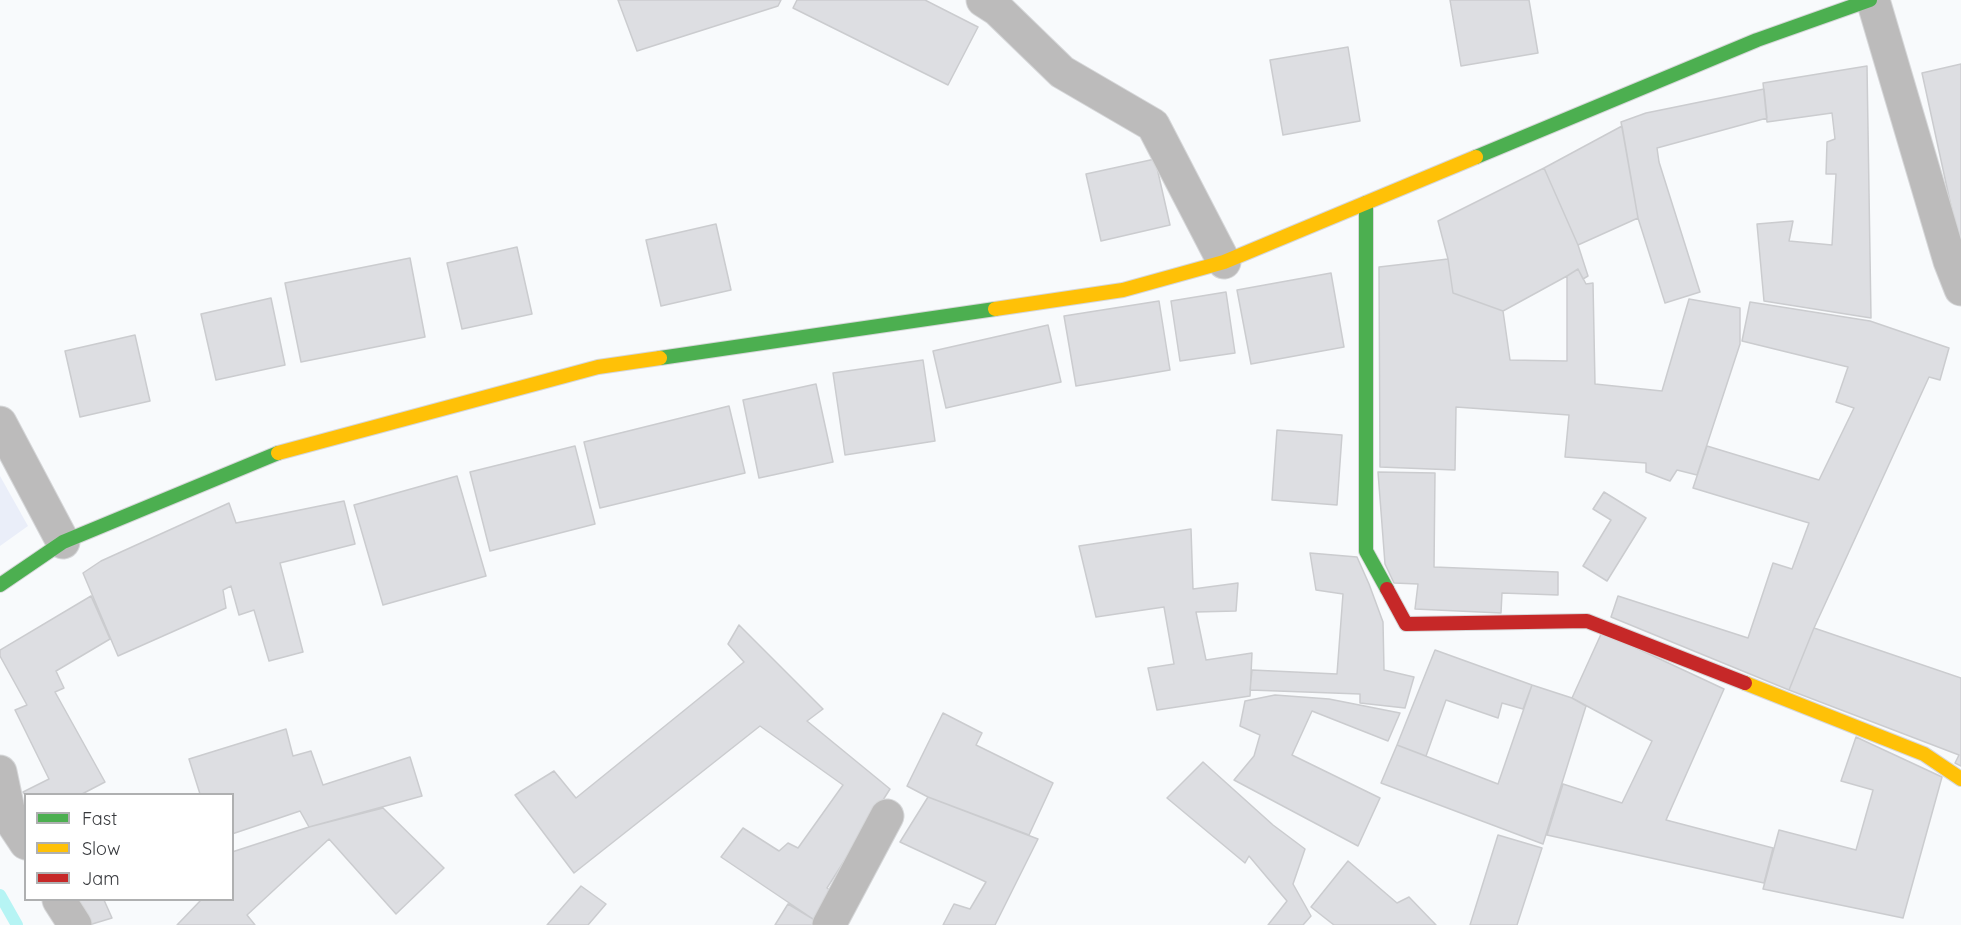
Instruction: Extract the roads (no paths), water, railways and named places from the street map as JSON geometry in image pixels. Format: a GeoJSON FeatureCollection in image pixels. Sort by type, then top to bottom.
{"type":"FeatureCollection","features":[{"type":"Feature","properties":{"kind":"main road"},"geometry":{"type":"LineString","coordinates":[[0,585],[63,542],[275,454],[598,367],[1123,290],[1224,262],[1757,39],[1872,0]]}},
{"type":"Feature","properties":{"kind":"main road"},"geometry":{"type":"LineString","coordinates":[[1366,203],[1365,551],[1406,624],[1587,621],[1924,754],[1961,779]]}},
{"type":"Feature","properties":{"kind":"street"},"geometry":{"type":"LineString","coordinates":[[983,0],[997,9],[1062,72],[1153,125],[1224,262]]}},
{"type":"Feature","properties":{"kind":"street"},"geometry":{"type":"LineString","coordinates":[[1009,0],[1062,72]]}},
{"type":"Feature","properties":{"kind":"street"},"geometry":{"type":"LineString","coordinates":[[1872,0],[1950,261],[1961,289]]}},
{"type":"Feature","properties":{"kind":"street"},"geometry":{"type":"LineString","coordinates":[[0,423],[63,542]]}},
{"type":"Feature","properties":{"kind":"street"},"geometry":{"type":"LineString","coordinates":[[0,772],[13,841]]}},
{"type":"Feature","properties":{"kind":"street"},"geometry":{"type":"LineString","coordinates":[[829,925],[887,816]]}},
{"type":"Feature","properties":{"kind":"street"},"geometry":{"type":"LineString","coordinates":[[60,901],[75,925]]}},
{"type":"Feature","properties":{"kind":"waterway"},"geometry":{"type":"LineString","coordinates":[[0,895],[17,925]]}}]}
